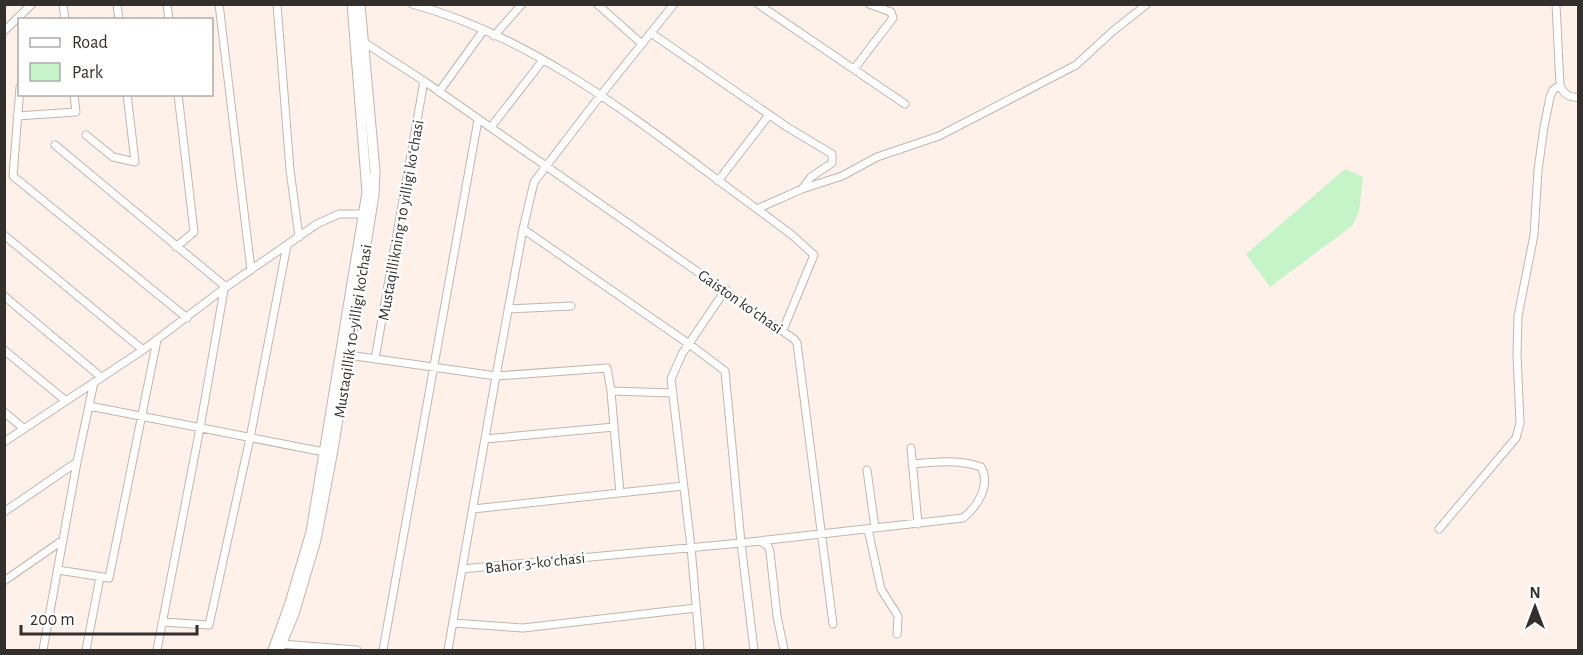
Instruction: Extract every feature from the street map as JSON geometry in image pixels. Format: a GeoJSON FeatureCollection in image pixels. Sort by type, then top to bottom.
{"type":"FeatureCollection","features":[{"type":"Feature","properties":{"kind":"main road","name":"Mustaqillik 10-yilligi ko'chasi"},"geometry":{"type":"LineString","coordinates":[[280,647],[294,614],[316,540],[333,450],[374,195],[375,171],[365,43],[351,6]]}},
{"type":"Feature","properties":{"kind":"main road","name":"Mustaqillik 10-yilligi ko'chasi"},"geometry":{"type":"LineString","coordinates":[[273,651],[311,532],[367,192],[351,6]]}},
{"type":"Feature","properties":{"kind":"street"},"geometry":{"type":"LineString","coordinates":[[21,18],[32,4]]}},
{"type":"Feature","properties":{"kind":"street"},"geometry":{"type":"LineString","coordinates":[[219,4],[251,270]]}},
{"type":"Feature","properties":{"kind":"street"},"geometry":{"type":"LineString","coordinates":[[277,4],[290,170],[299,237]]}},
{"type":"Feature","properties":{"kind":"street"},"geometry":{"type":"LineString","coordinates":[[412,4],[444,13],[543,60],[600,96],[792,235],[814,255],[783,330]]}},
{"type":"Feature","properties":{"kind":"street"},"geometry":{"type":"LineString","coordinates":[[494,36],[522,4]]}},
{"type":"Feature","properties":{"kind":"street"},"geometry":{"type":"LineString","coordinates":[[597,4],[642,44]]}},
{"type":"Feature","properties":{"kind":"street"},"geometry":{"type":"LineString","coordinates":[[462,569],[508,309],[534,182],[674,4]]}},
{"type":"Feature","properties":{"kind":"street"},"geometry":{"type":"LineString","coordinates":[[759,4],[905,104]]}},
{"type":"Feature","properties":{"kind":"street"},"geometry":{"type":"LineString","coordinates":[[854,69],[893,18],[891,12],[869,4]]}},
{"type":"Feature","properties":{"kind":"street"},"geometry":{"type":"LineString","coordinates":[[757,209],[802,189],[842,176],[877,157],[939,136],[1077,65],[1113,31],[1147,4]]}},
{"type":"Feature","properties":{"kind":"street"},"geometry":{"type":"LineString","coordinates":[[1556,4],[1560,85],[1562,91],[1567,95],[1578,97]]}},
{"type":"Feature","properties":{"kind":"street"},"geometry":{"type":"LineString","coordinates":[[4,31],[18,22]]}},
{"type":"Feature","properties":{"kind":"street"},"geometry":{"type":"LineString","coordinates":[[439,92],[483,31]]}},
{"type":"Feature","properties":{"kind":"street"},"geometry":{"type":"LineString","coordinates":[[651,33],[769,115],[832,154],[832,163],[812,177],[802,189]]}},
{"type":"Feature","properties":{"kind":"street","name":"Gaiston koʻchasi"},"geometry":{"type":"LineString","coordinates":[[365,43],[424,81],[726,289],[783,330],[797,343],[832,624]]}},
{"type":"Feature","properties":{"kind":"street"},"geometry":{"type":"LineString","coordinates":[[491,127],[543,60]]}},
{"type":"Feature","properties":{"kind":"street","name":"Mustaqillikning 10 yilligi koʻchasi"},"geometry":{"type":"LineString","coordinates":[[375,359],[424,81]]}},
{"type":"Feature","properties":{"kind":"street"},"geometry":{"type":"LineString","coordinates":[[1439,529],[1516,438],[1520,423],[1516,354],[1518,316],[1534,236],[1538,170],[1544,127],[1550,97],[1553,90],[1560,85]]}},
{"type":"Feature","properties":{"kind":"street"},"geometry":{"type":"LineString","coordinates":[[19,96],[13,176],[187,318]]}},
{"type":"Feature","properties":{"kind":"street"},"geometry":{"type":"LineString","coordinates":[[17,116],[76,112],[74,96]]}},
{"type":"Feature","properties":{"kind":"street"},"geometry":{"type":"LineString","coordinates":[[86,135],[113,157],[135,162],[127,96]]}},
{"type":"Feature","properties":{"kind":"street"},"geometry":{"type":"LineString","coordinates":[[176,247],[194,232],[178,96]]}},
{"type":"Feature","properties":{"kind":"street"},"geometry":{"type":"LineString","coordinates":[[718,181],[769,115]]}},
{"type":"Feature","properties":{"kind":"street"},"geometry":{"type":"LineString","coordinates":[[383,651],[478,120]]}},
{"type":"Feature","properties":{"kind":"street"},"geometry":{"type":"LineString","coordinates":[[55,145],[225,289]]}},
{"type":"Feature","properties":{"kind":"street"},"geometry":{"type":"LineString","coordinates":[[4,442],[143,350],[317,224],[339,214],[363,214]]}},
{"type":"Feature","properties":{"kind":"street"},"geometry":{"type":"LineString","coordinates":[[523,229],[725,371],[741,543],[754,651]]}},
{"type":"Feature","properties":{"kind":"street"},"geometry":{"type":"LineString","coordinates":[[4,235],[143,350]]}},
{"type":"Feature","properties":{"kind":"street"},"geometry":{"type":"LineString","coordinates":[[162,622],[209,625],[250,438],[287,245]]}},
{"type":"Feature","properties":{"kind":"street"},"geometry":{"type":"LineString","coordinates":[[157,651],[225,289]]}},
{"type":"Feature","properties":{"kind":"street"},"geometry":{"type":"LineString","coordinates":[[700,651],[691,546],[670,379],[689,344],[726,289]]}},
{"type":"Feature","properties":{"kind":"street"},"geometry":{"type":"LineString","coordinates":[[4,296],[98,380]]}},
{"type":"Feature","properties":{"kind":"street"},"geometry":{"type":"LineString","coordinates":[[508,309],[571,306]]}},
{"type":"Feature","properties":{"kind":"street"},"geometry":{"type":"LineString","coordinates":[[58,570],[109,578],[157,340]]}},
{"type":"Feature","properties":{"kind":"street"},"geometry":{"type":"LineString","coordinates":[[4,350],[66,401]]}},
{"type":"Feature","properties":{"kind":"street"},"geometry":{"type":"LineString","coordinates":[[348,355],[496,376],[607,368],[620,492]]}},
{"type":"Feature","properties":{"kind":"street"},"geometry":{"type":"LineString","coordinates":[[43,651],[76,462],[89,406],[98,380]]}},
{"type":"Feature","properties":{"kind":"street"},"geometry":{"type":"LineString","coordinates":[[611,391],[673,393]]}},
{"type":"Feature","properties":{"kind":"street"},"geometry":{"type":"LineString","coordinates":[[89,406],[324,452]]}},
{"type":"Feature","properties":{"kind":"street"},"geometry":{"type":"LineString","coordinates":[[4,412],[23,428]]}},
{"type":"Feature","properties":{"kind":"street"},"geometry":{"type":"LineString","coordinates":[[485,439],[614,428]]}},
{"type":"Feature","properties":{"kind":"street"},"geometry":{"type":"LineString","coordinates":[[911,448],[918,524]]}},
{"type":"Feature","properties":{"kind":"street"},"geometry":{"type":"LineString","coordinates":[[4,512],[76,462]]}},
{"type":"Feature","properties":{"kind":"street","name":"Bahor 3-koʻchasi"},"geometry":{"type":"LineString","coordinates":[[448,651],[462,569],[741,543],[963,518],[970,513],[985,485],[986,475],[981,467],[973,464],[941,462],[912,464]]}},
{"type":"Feature","properties":{"kind":"street"},"geometry":{"type":"LineString","coordinates":[[867,470],[871,529],[881,589],[898,616],[897,634]]}},
{"type":"Feature","properties":{"kind":"street"},"geometry":{"type":"LineString","coordinates":[[473,508],[683,486]]}},
{"type":"Feature","properties":{"kind":"street"},"geometry":{"type":"LineString","coordinates":[[4,581],[63,540]]}},
{"type":"Feature","properties":{"kind":"street"},"geometry":{"type":"LineString","coordinates":[[760,541],[768,546],[770,552],[777,616],[784,651]]}},
{"type":"Feature","properties":{"kind":"street"},"geometry":{"type":"LineString","coordinates":[[86,651],[100,577]]}},
{"type":"Feature","properties":{"kind":"street"},"geometry":{"type":"LineString","coordinates":[[453,624],[522,628],[696,608]]}},
{"type":"Feature","properties":{"kind":"street"},"geometry":{"type":"LineString","coordinates":[[280,647],[357,651]]}},
{"type":"Feature","properties":{"kind":"green space"},"geometry":{"type":"Polygon","coordinates":[[[1345,169],[1363,177],[1359,212],[1352,226],[1270,287],[1246,254],[1345,169]]]}}]}
